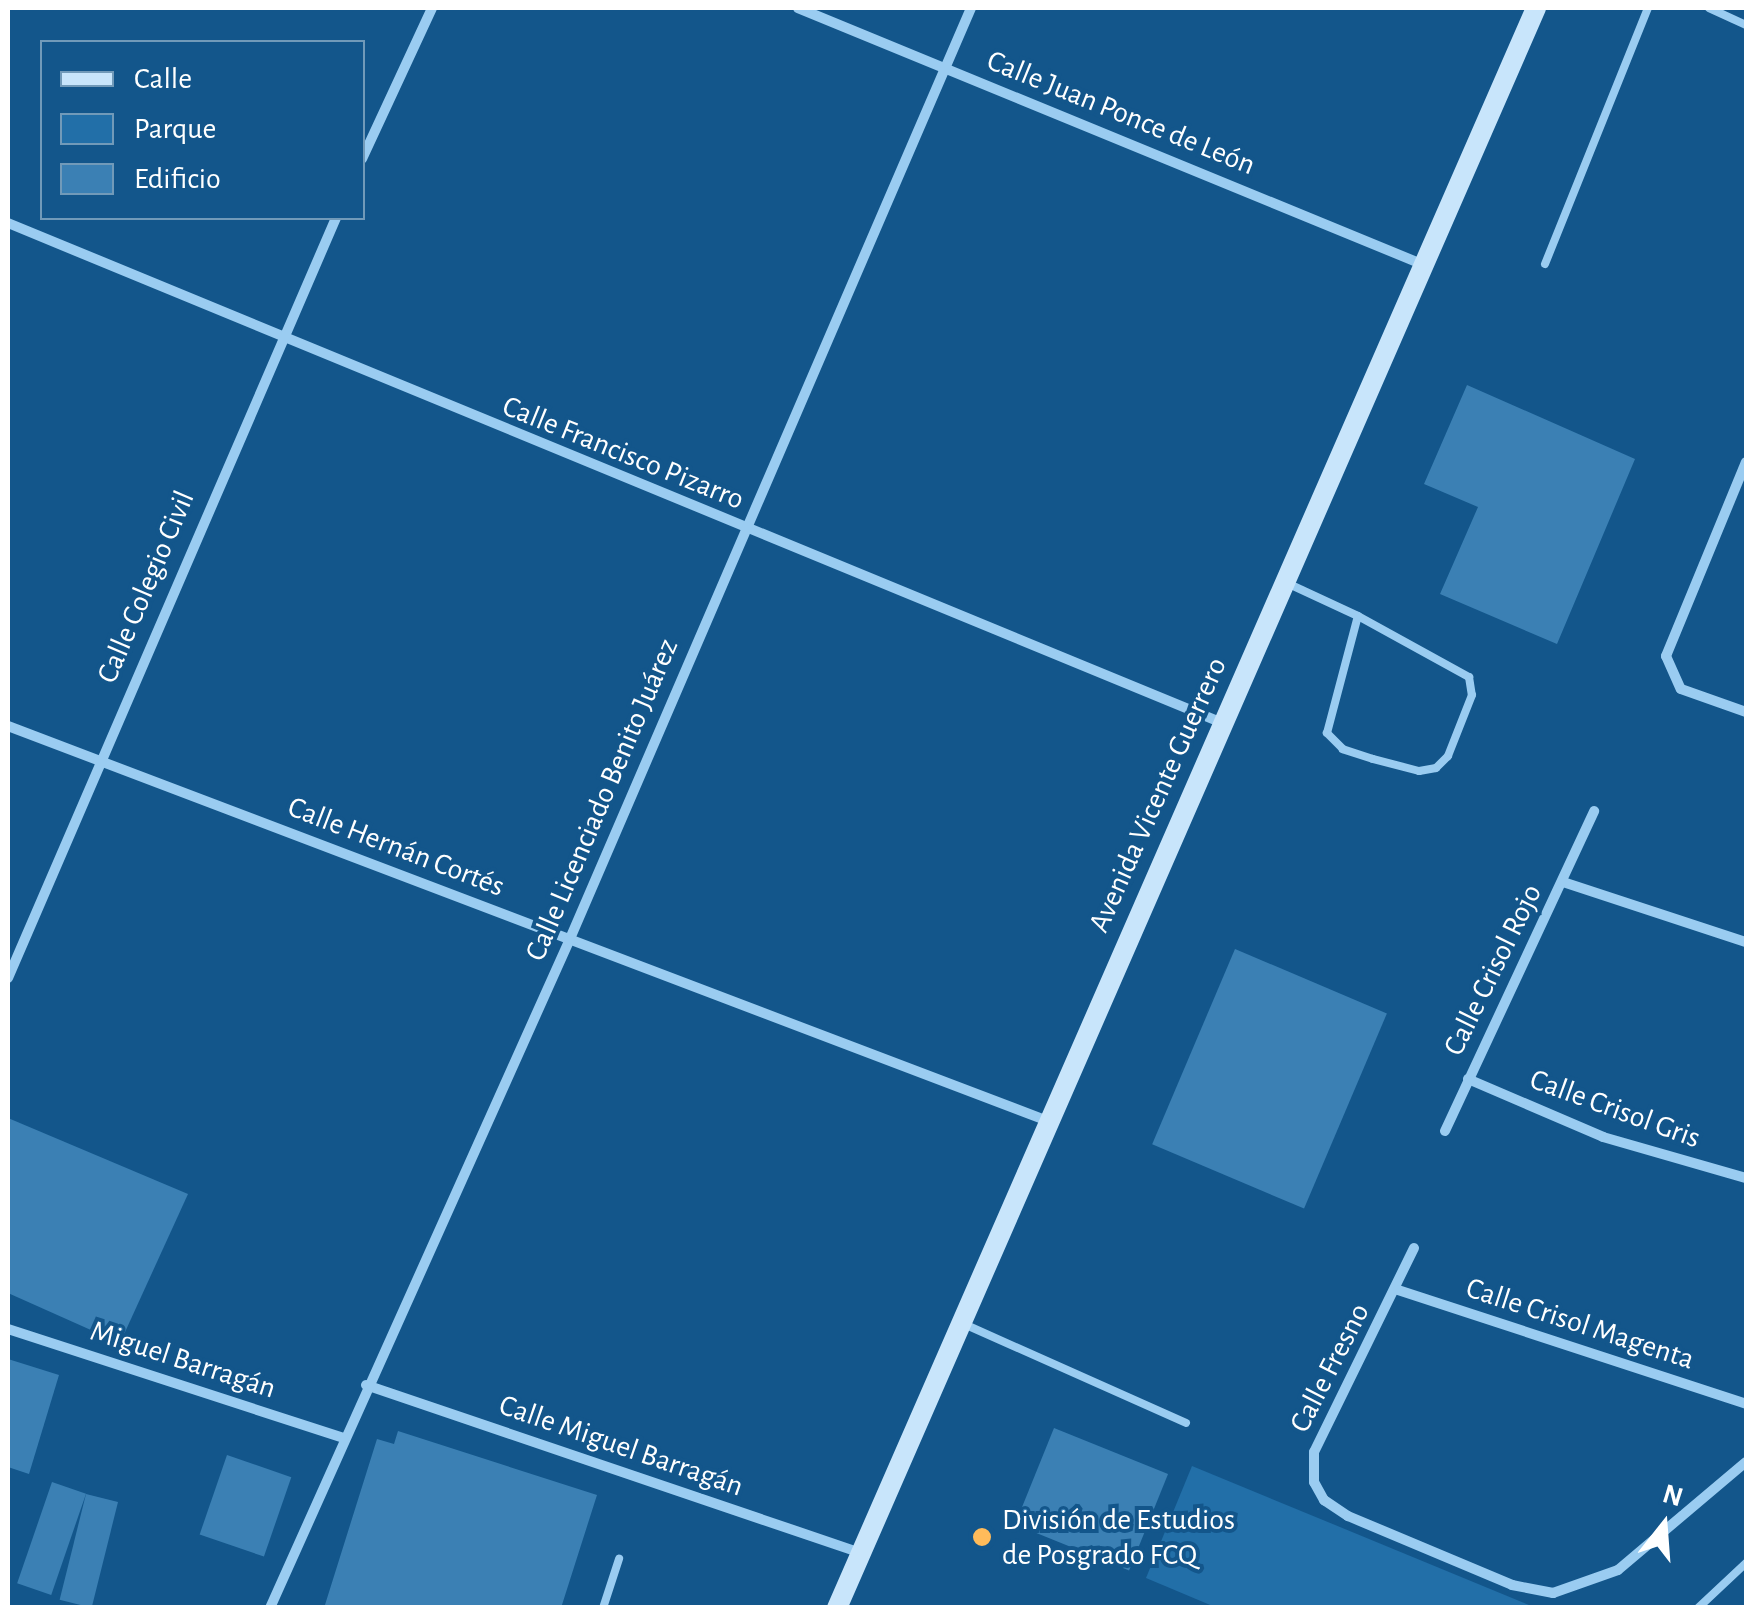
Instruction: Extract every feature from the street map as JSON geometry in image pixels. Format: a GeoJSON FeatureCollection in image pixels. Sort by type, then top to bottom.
{"type":"FeatureCollection","features":[{"type":"Feature","properties":{"kind":"main road","name":"Avenida Vicente Guerrero"},"geometry":{"type":"LineString","coordinates":[[837,1608],[1536,8]]}},
{"type":"Feature","properties":{"kind":"street"},"geometry":{"type":"LineString","coordinates":[[365,153],[432,8]]}},
{"type":"Feature","properties":{"kind":"street","name":"Calle Juan Ponce de León"},"geometry":{"type":"LineString","coordinates":[[798,8],[1424,266]]}},
{"type":"Feature","properties":{"kind":"street","name":"Calle Licenciado Benito Juárez"},"geometry":{"type":"LineString","coordinates":[[270,1608],[366,1386],[570,941],[972,8]]}},
{"type":"Feature","properties":{"kind":"street","name":"Calle Colegio Civil"},"geometry":{"type":"LineString","coordinates":[[8,978],[280,339],[335,220]]}},
{"type":"Feature","properties":{"kind":"street","name":"Calle Francisco Pizarro"},"geometry":{"type":"LineString","coordinates":[[8,223],[280,339],[1222,723]]}},
{"type":"Feature","properties":{"kind":"street"},"geometry":{"type":"LineString","coordinates":[[1746,462],[1666,643],[1667,668],[1681,689],[1746,712]]}},
{"type":"Feature","properties":{"kind":"street","name":"Calle Hernán Cortés"},"geometry":{"type":"LineString","coordinates":[[8,726],[1048,1122]]}},
{"type":"Feature","properties":{"kind":"street","name":"Calle Crisol Rojo"},"geometry":{"type":"LineString","coordinates":[[1444,1131],[1594,810]]}},
{"type":"Feature","properties":{"kind":"street"},"geometry":{"type":"LineString","coordinates":[[1562,882],[1746,942]]}},
{"type":"Feature","properties":{"kind":"street","name":"Calle Crisol Gris"},"geometry":{"type":"LineString","coordinates":[[1468,1079],[1604,1136],[1746,1178]]}},
{"type":"Feature","properties":{"kind":"street","name":"Calle Fresno"},"geometry":{"type":"LineString","coordinates":[[1414,1248],[1398,1290],[1323,1430],[1311,1470],[1324,1500],[1348,1516],[1512,1585],[1577,1590],[1618,1570],[1746,1462]]}},
{"type":"Feature","properties":{"kind":"street","name":"Calle Crisol Magenta"},"geometry":{"type":"LineString","coordinates":[[1398,1290],[1746,1404]]}},
{"type":"Feature","properties":{"kind":"street","name":"Miguel Barragán"},"geometry":{"type":"LineString","coordinates":[[8,1330],[344,1438]]}},
{"type":"Feature","properties":{"kind":"street","name":"Calle Miguel Barragán"},"geometry":{"type":"LineString","coordinates":[[366,1386],[861,1553]]}},
{"type":"Feature","properties":{"kind":"lane"},"geometry":{"type":"LineString","coordinates":[[1545,264],[1648,8]]}},
{"type":"Feature","properties":{"kind":"lane"},"geometry":{"type":"LineString","coordinates":[[1708,8],[1746,25]]}},
{"type":"Feature","properties":{"kind":"lane"},"geometry":{"type":"LineString","coordinates":[[1284,582],[1358,616],[1469,677],[1472,695],[1448,756],[1436,768],[1419,771],[1373,759],[1342,749],[1326,733],[1358,616]]}},
{"type":"Feature","properties":{"kind":"lane"},"geometry":{"type":"LineString","coordinates":[[960,1322],[1186,1422]]}},
{"type":"Feature","properties":{"kind":"lane"},"geometry":{"type":"LineString","coordinates":[[603,1608],[619,1559]]}},
{"type":"Feature","properties":{"kind":"lane"},"geometry":{"type":"LineString","coordinates":[[1698,1608],[1746,1563]]}},
{"type":"Feature","properties":{"kind":"green space"},"geometry":{"type":"Polygon","coordinates":[[[1192,1466],[1534,1607],[1215,1607],[1146,1578],[1192,1466]]]}},
{"type":"Feature","properties":{"kind":"building"},"geometry":{"type":"Polygon","coordinates":[[[1467,385],[1635,459],[1557,644],[1440,594],[1478,507],[1424,484],[1467,385]]]}},
{"type":"Feature","properties":{"kind":"building"},"geometry":{"type":"Polygon","coordinates":[[[1235,949],[1387,1013],[1304,1209],[1152,1144],[1235,949]]]}},
{"type":"Feature","properties":{"kind":"building"},"geometry":{"type":"Polygon","coordinates":[[[8,1118],[188,1194],[120,1343],[8,1293],[8,1118]]]}},
{"type":"Feature","properties":{"kind":"building"},"geometry":{"type":"Polygon","coordinates":[[[8,1359],[59,1375],[29,1474],[8,1467],[8,1359]]]}},
{"type":"Feature","properties":{"kind":"building"},"geometry":{"type":"Polygon","coordinates":[[[1054,1428],[1168,1474],[1129,1571],[1015,1524],[1054,1428]]]}},
{"type":"Feature","properties":{"kind":"building"},"geometry":{"type":"Polygon","coordinates":[[[398,1431],[597,1495],[561,1608],[324,1608],[377,1439],[394,1444],[398,1431]]]}},
{"type":"Feature","properties":{"kind":"building"},"geometry":{"type":"Polygon","coordinates":[[[227,1455],[291,1477],[264,1557],[200,1534],[227,1455]]]}},
{"type":"Feature","properties":{"kind":"building"},"geometry":{"type":"Polygon","coordinates":[[[52,1482],[86,1494],[51,1595],[17,1583],[52,1482]]]}},
{"type":"Feature","properties":{"kind":"building"},"geometry":{"type":"Polygon","coordinates":[[[86,1494],[118,1502],[92,1608],[60,1600],[86,1494]]]}},
{"type":"Feature","properties":{"kind":"place","name":"División de Estudios de Posgrado FCQ"},"geometry":{"type":"Point","coordinates":[982,1537]}}]}
